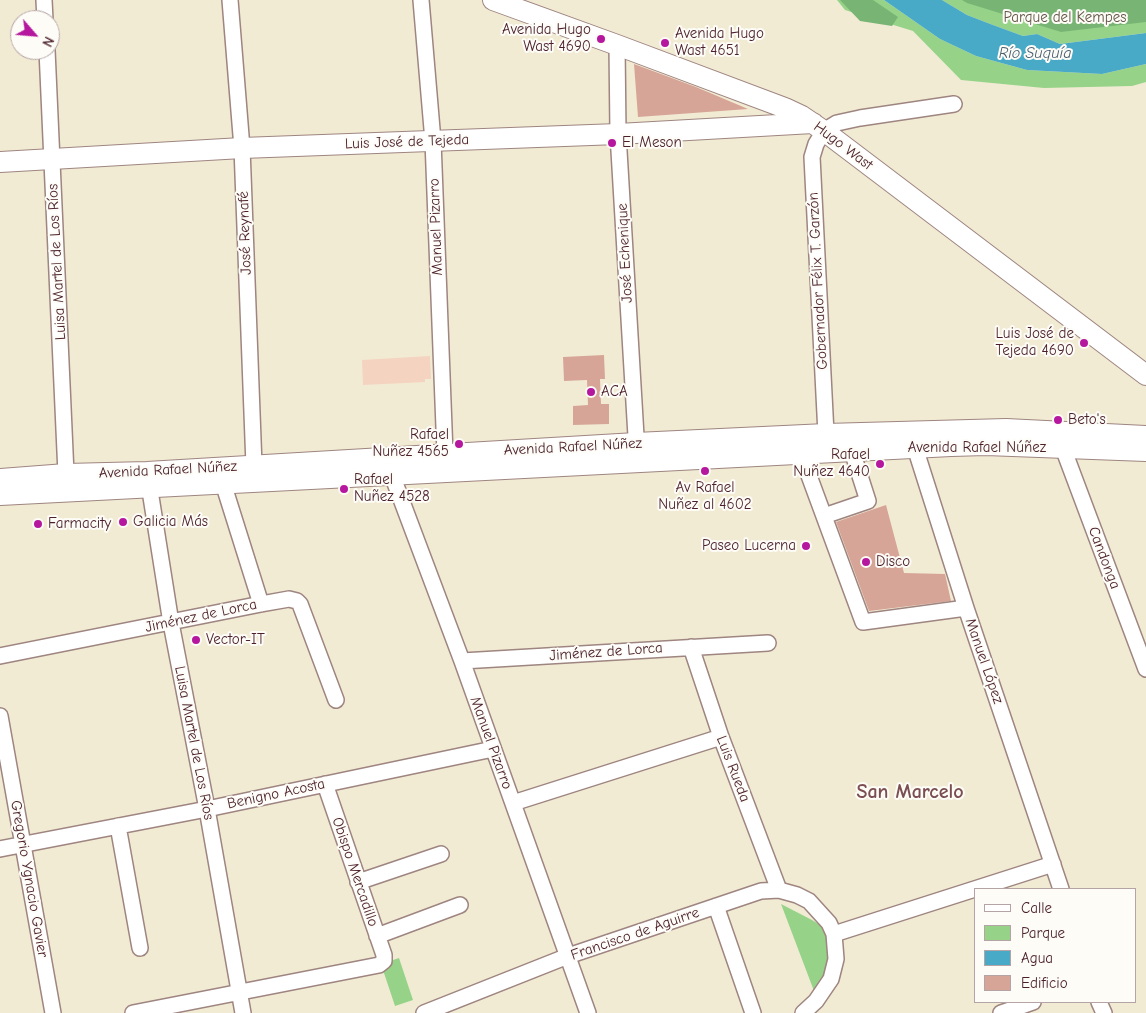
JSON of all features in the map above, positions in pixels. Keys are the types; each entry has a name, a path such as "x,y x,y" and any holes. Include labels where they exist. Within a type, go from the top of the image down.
{"main road":[{"name":"Hugo Wast","path":"493,0 785,108 819,127 1146,375"},
{"name":"Luis José de Tejeda","path":"0,162 242,148 819,127"},
{"name":"Avenida Rafael Núñez","path":"0,495 148,480 254,466 446,454 637,452 801,454 852,451 916,439 1014,429 1146,436"},
{"name":"Avenida Rafael Núñez","path":"0,478 66,474 222,483 392,475 826,434 986,445 1146,451"}],"street":[{"name":"José Reynafé","path":"230,0 242,148 254,466"},
{"name":"Manuel Pizarro","path":"421,0 433,141 446,454"},
{"name":"José Echenique","path":"617,45 618,134 637,452"},
{"name":"Luisa Martel de Los Ríos","path":"47,60 66,474"},
{"name":"Luis José de Tejeda","path":"819,127 860,118 954,104"},
{"name":"Gobernador Félix T. Garzón","path":"819,127 812,156 826,434"},
{"name":"Manuel López","path":"916,439 966,608 1061,888"},
{"name":"Candonga","path":"1063,448 1146,668"},
{"path":"824,516 868,501 852,451"},
{"path":"801,454 863,622 966,608"},
{"name":"Manuel Pizarro","path":"392,475 462,661 588,1013"},
{"name":"Luisa Martel de Los Ríos","path":"148,480 171,622 207,809 243,1013"},
{"path":"222,483 261,604"},
{"name":"Jiménez de Lorca","path":"0,656 261,604 289,600 297,601 300,604 336,700"},
{"name":"Jiménez de Lorca","path":"462,661 768,643"},
{"name":"Luis Rueda","path":"691,647 721,737 780,890"},
{"name":"Gregorio Ygnacio Gavier","path":"0,716 53,1013"},
{"path":"513,803 721,737"},
{"name":"Benigno Acosta","path":"0,849 207,809 493,750"},
{"name":"Obispo Mercadillo","path":"239,993 379,965 384,961 325,784"},
{"path":"118,826 140,948"},
{"path":"358,882 441,854"},
{"path":"977,888 1052,864"},
{"path":"803,1013 816,1001 831,978 836,959 834,934 974,889"},
{"name":"Francisco de Aguirre","path":"424,1013 568,956 761,891 780,890 797,895 808,901 829,923 834,934"},
{"path":"377,936 460,905"},
{"path":"716,906 753,1013"},
{"path":"133,1013 239,993"},
{"path":"1001,1013 1030,1003"}],"shaded area":[{"path":"430,356 431,379 425,379 425,382 363,385 362,360"}],"green space":[{"path":"837,0 884,0 940,39 976,56 1027,70 1102,74 1146,64 1146,82 1132,86 1044,88 961,80 913,31 845,10"},
{"path":"840,0 873,0 898,17 892,26 860,21"},
{"name":"Parque del Kempes","path":"942,0 1146,0 1146,33 1060,44 1037,34 1023,36 993,25 967,15"},
{"name":"Parque del Kempes","path":"962,0 1146,0 1146,22 1061,32"},
{"path":"781,904 812,920 826,932 829,944 829,958 826,971 814,991"},
{"path":"399,958 413,1000 395,1006 381,964"}],"water":[{"name":"Río Suquía","path":"884,0 942,0 967,15 993,25 1023,36 1037,34 1060,44 1146,33 1146,64 1102,74 1027,70 976,56 940,39"}],"building":[{"path":"634,64 696,87 748,109 638,117"},
{"path":"604,355 605,379 600,379 601,404 609,404 609,424 573,425 573,406 588,405 587,380 564,381 563,357"},
{"path":"886,505 904,573 945,574 951,601 869,611 836,522"}],"place":[{"name":"Avenida Hugo Wast 4690","path":"601,39"},
{"name":"Avenida Hugo Wast 4651","path":"665,43"},
{"name":"El Meson","path":"612,143"},
{"name":"Luis José de Tejeda 4690","path":"1084,343"},
{"name":"ACA","path":"591,392"},
{"name":"Beto's","path":"1058,420"},
{"name":"Rafael Nuñez 4565","path":"459,444"},
{"name":"Rafael Nuñez 4640","path":"880,464"},
{"name":"Av Rafael Nuñez al 4602","path":"705,471"},
{"name":"Rafael Nuñez 4528","path":"344,489"},
{"name":"Galicia Más","path":"123,522"},
{"name":"Farmacity","path":"38,524"},
{"name":"Paseo Lucerna","path":"806,546"},
{"name":"Disco","path":"866,562"},
{"name":"Vector-IT","path":"196,640"}],"district":[{"name":"San Marcelo","path":"910,792"}]}
